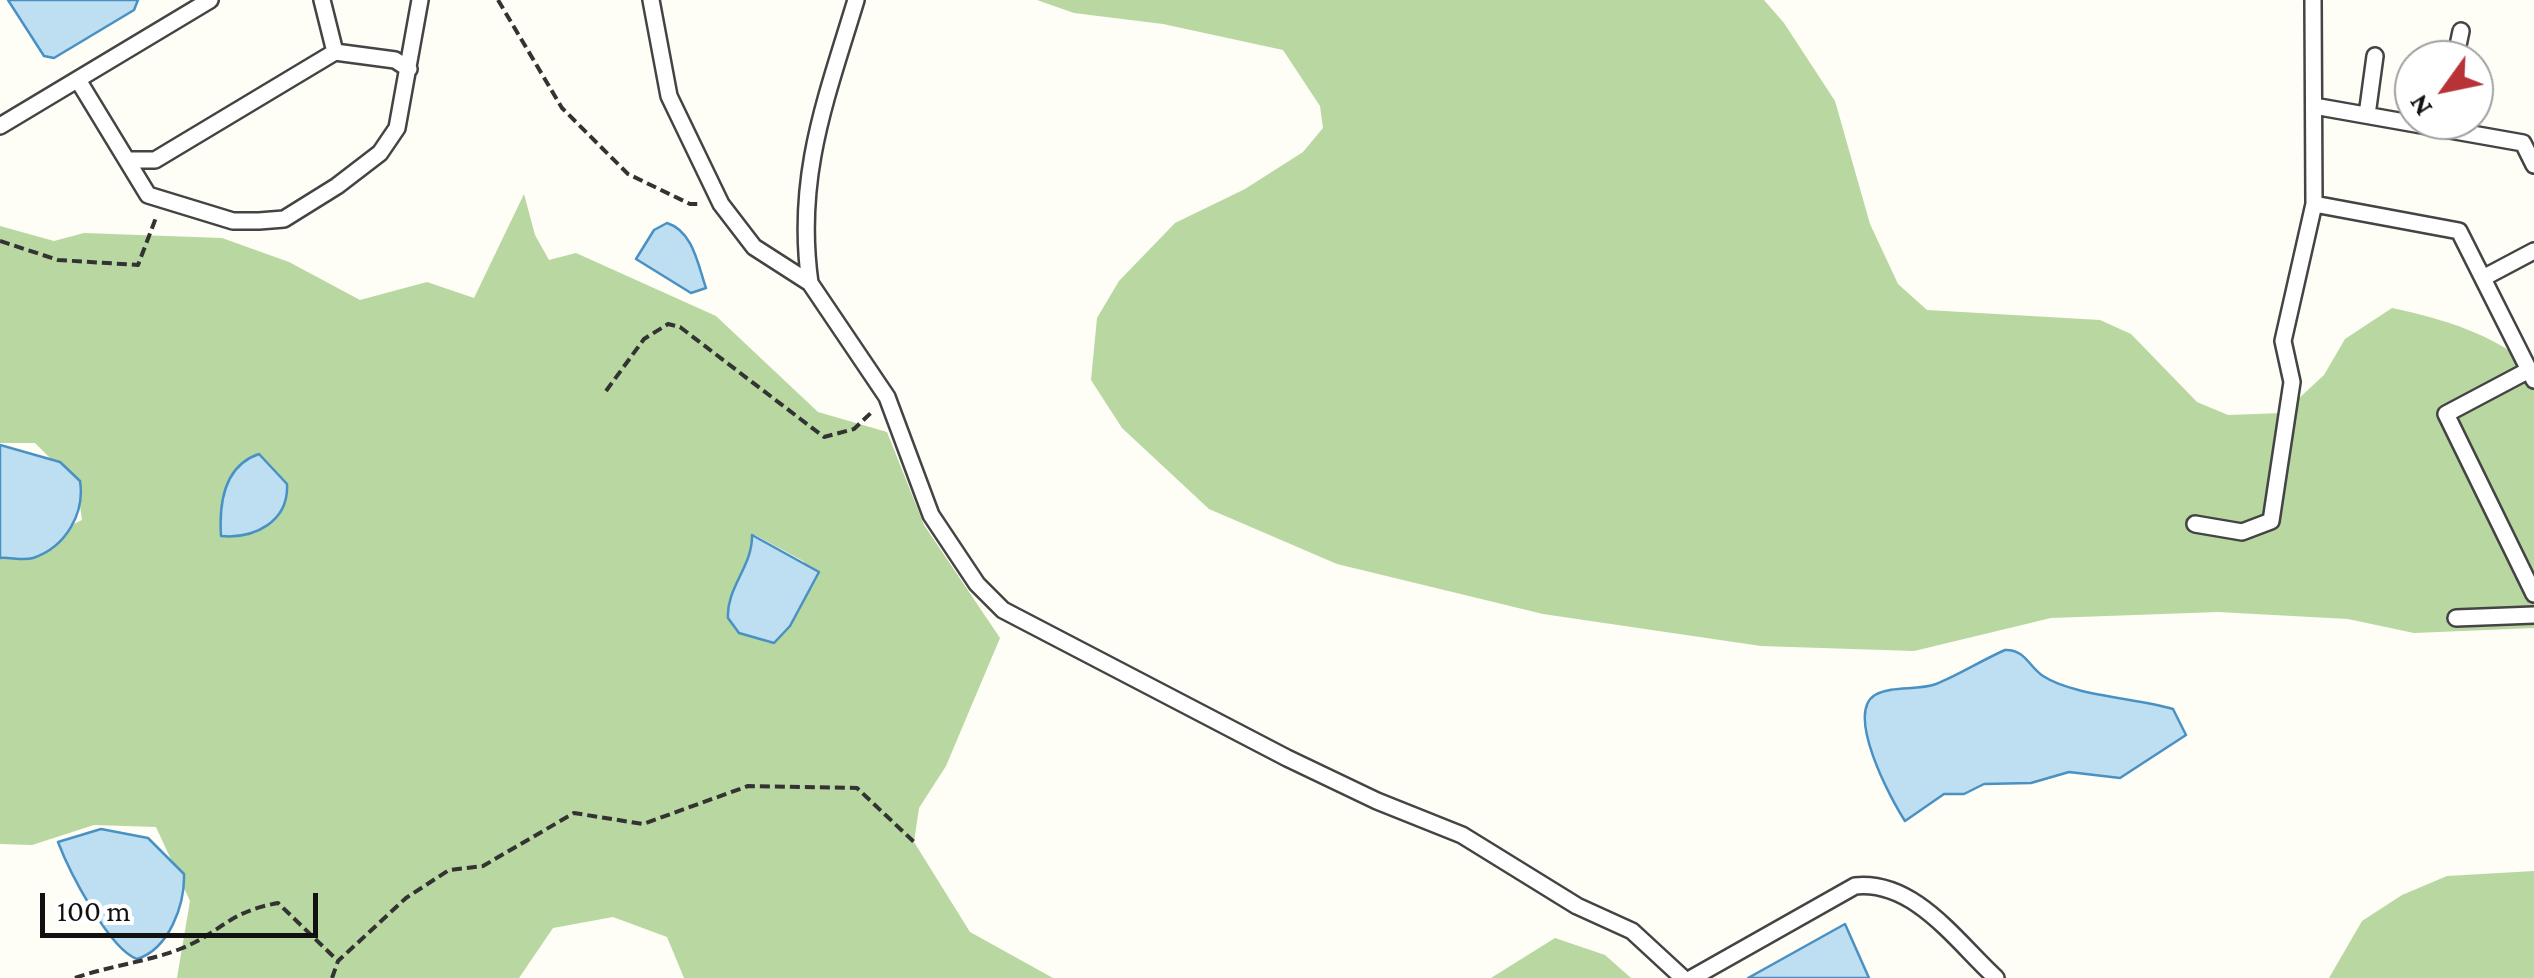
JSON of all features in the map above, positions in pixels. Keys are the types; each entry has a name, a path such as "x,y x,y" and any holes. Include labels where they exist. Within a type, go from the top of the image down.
{"street":[{"path":"0,126 210,0"},
{"path":"322,0 336,52"},
{"path":"78,80 148,195 234,221 284,219 380,152 396,128 420,0"},
{"path":"651,0 668,96 720,204 754,248 810,283 887,397 930,515 977,584 1002,610 1287,758 1376,801 1462,834 1576,906 1632,931 1683,978"},
{"path":"810,283 806,228 812,140 856,0"},
{"path":"2195,524 2242,532 2270,521 2292,382 2284,340 2314,204 2314,0"},
{"path":"2458,40 2460,30"},
{"path":"128,160 155,160 336,52 395,60 408,69"},
{"path":"2366,115 2375,56"},
{"path":"2314,106 2394,118"},
{"path":"2494,136 2523,143 2534,165"},
{"path":"2314,204 2459,232 2531,375 2446,414 2534,594"},
{"path":"2483,278 2534,251"},
{"path":"2456,618 2534,615"},
{"path":"1692,978 1854,886 1880,884 1904,892 1996,978"}],"path":[{"path":"498,0 562,108 628,174 690,204 720,204"},
{"path":"0,241 58,260 138,265 163,200"},
{"path":"606,391 644,339 668,324 680,328 824,436 854,429 887,397"},
{"path":"332,978 338,961 406,898 448,870 483,866 574,813 643,824 748,786 858,788 914,842"},
{"path":"74,978 168,954 244,909 278,904 338,961"}],"green space":[{"path":"1037,0 1764,0 1784,23 1835,101 1870,224 1898,284 1927,310 2100,320 2131,334 2197,402 2228,415 2283,413 2324,375 2345,339 2392,308 2467,329 2534,368 2534,628 2414,633 2348,619 2218,612 2051,618 1914,651 1761,646 1543,614 1337,564 1209,509 1122,428 1091,380 1097,318 1119,281 1175,223 1245,189 1303,152 1323,128 1320,106 1283,50 1163,24 1074,13"},
{"path":"524,194 535,235 549,260 576,253 716,316 818,412 887,432 924,525 1000,638 946,766 919,808 914,842 970,932 1053,978 684,978 667,937 613,917 553,928 519,978 177,978 190,901 156,827 94,825 32,845 0,844 0,559 82,520 77,485 35,443 0,443 0,226 54,241 84,233 222,238 289,262 360,300 427,282 474,298","holes":["259,454 222,537 221,512 226,488 238,467","755,535 803,561 818,576 790,626 769,643 735,630 728,604 752,557"]},
{"path":"2534,871 2534,978 2329,978 2362,921 2402,895 2447,876"},
{"path":"1555,938 1605,955 1631,978 1491,978"}],"water":[{"path":"8,0 138,0 134,10 54,58 44,56"},
{"path":"667,223 689,241 706,288 691,293 636,259 654,230"},
{"path":"0,445 60,462 80,481 79,505 71,527 55,546 33,558 0,558"},
{"path":"259,454 287,484 282,509 257,531 221,536 223,499 231,477 238,467"},
{"path":"752,535 819,572 790,626 774,643 739,633 728,618 728,607 748,557"},
{"path":"2005,650 2017,652 2056,683 2173,709 2186,735 2120,778 2069,772 2031,783 1984,784 1964,794 1944,794 1905,821 1873,756 1867,737 1867,705 1882,692 1936,684"},
{"path":"101,829 148,838 184,874 182,899 173,924 158,946 137,959 114,941 103,925 80,889 58,842"},
{"path":"1845,924 1869,978 1748,978"}]}
